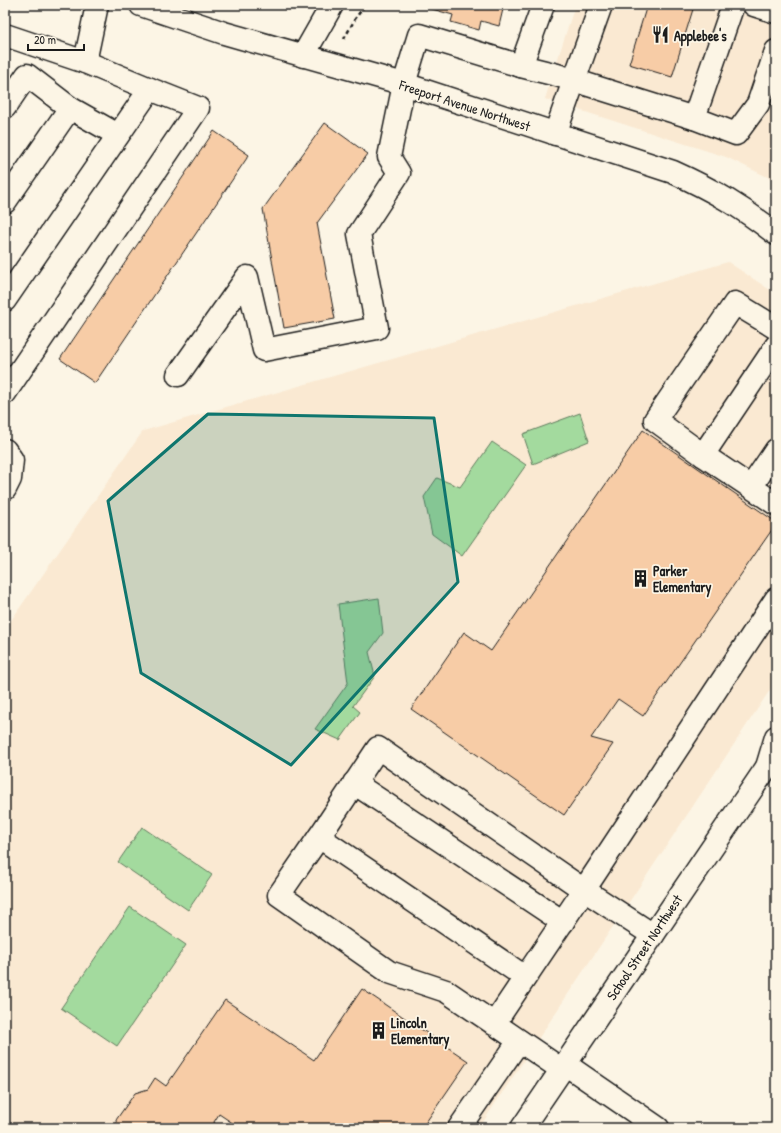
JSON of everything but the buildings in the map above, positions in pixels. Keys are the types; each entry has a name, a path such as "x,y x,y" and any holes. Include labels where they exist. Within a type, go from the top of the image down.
{"street":[{"path":"85,62 97,5"},
{"name":"Freeport Avenue Northwest","path":"141,5 224,33 404,84 673,172 732,202 776,234"},
{"path":"303,56 332,5"},
{"path":"521,66 544,5"},
{"path":"555,134 600,5"},
{"path":"694,118 733,5"},
{"path":"754,5 776,12"},
{"path":"5,35 85,62 198,108 5,393"},
{"path":"178,375 248,277 264,350 377,328 359,234 399,173 389,157 404,84 419,35 521,66 574,80 694,118 736,134 767,106 776,51"},
{"path":"5,107 27,76 37,46"},
{"path":"27,76 70,108 118,135"},
{"path":"5,300 150,89"},
{"path":"5,202 70,108"},
{"path":"776,328 735,303 655,420 703,455 776,504"},
{"path":"703,455 776,346"},
{"path":"5,450 12,460 10,479 5,489"},
{"path":"751,487 776,450"},
{"path":"494,1024 776,599"},
{"name":"School Street Northwest","path":"522,1128 652,935 773,766 776,737"},
{"path":"652,935 378,748 279,895 389,972 446,991 519,1041 563,1066 658,1128"},
{"path":"354,783 563,922"},
{"path":"319,837 525,977"},
{"path":"459,1128 519,1041"}],"path":[{"path":"344,39 365,5"}],"highlighted area":[{"path":"208,414 434,418 458,582 291,765 141,673 108,501"}],"shaded area":[{"path":"575,5 776,5 776,181 726,157 545,99"},
{"path":"728,262 776,294 776,681 479,1128 5,1128 5,629 143,431"}],"green space":[{"path":"580,413 589,441 533,464 523,434"},
{"path":"492,442 526,465 462,556 432,534 424,497 437,478 460,487"},
{"path":"379,598 383,633 369,652 375,676 353,706 360,712 340,740 315,729 348,683 338,604"},
{"path":"142,827 212,875 188,910 118,862"},
{"path":"130,907 186,945 117,1046 61,1008"}],"place":[{"name":"Applebee's","path":"661,35"},
{"name":"Parker Elementary","path":"640,578"},
{"name":"Lincoln Elementary","path":"378,1030"}]}
